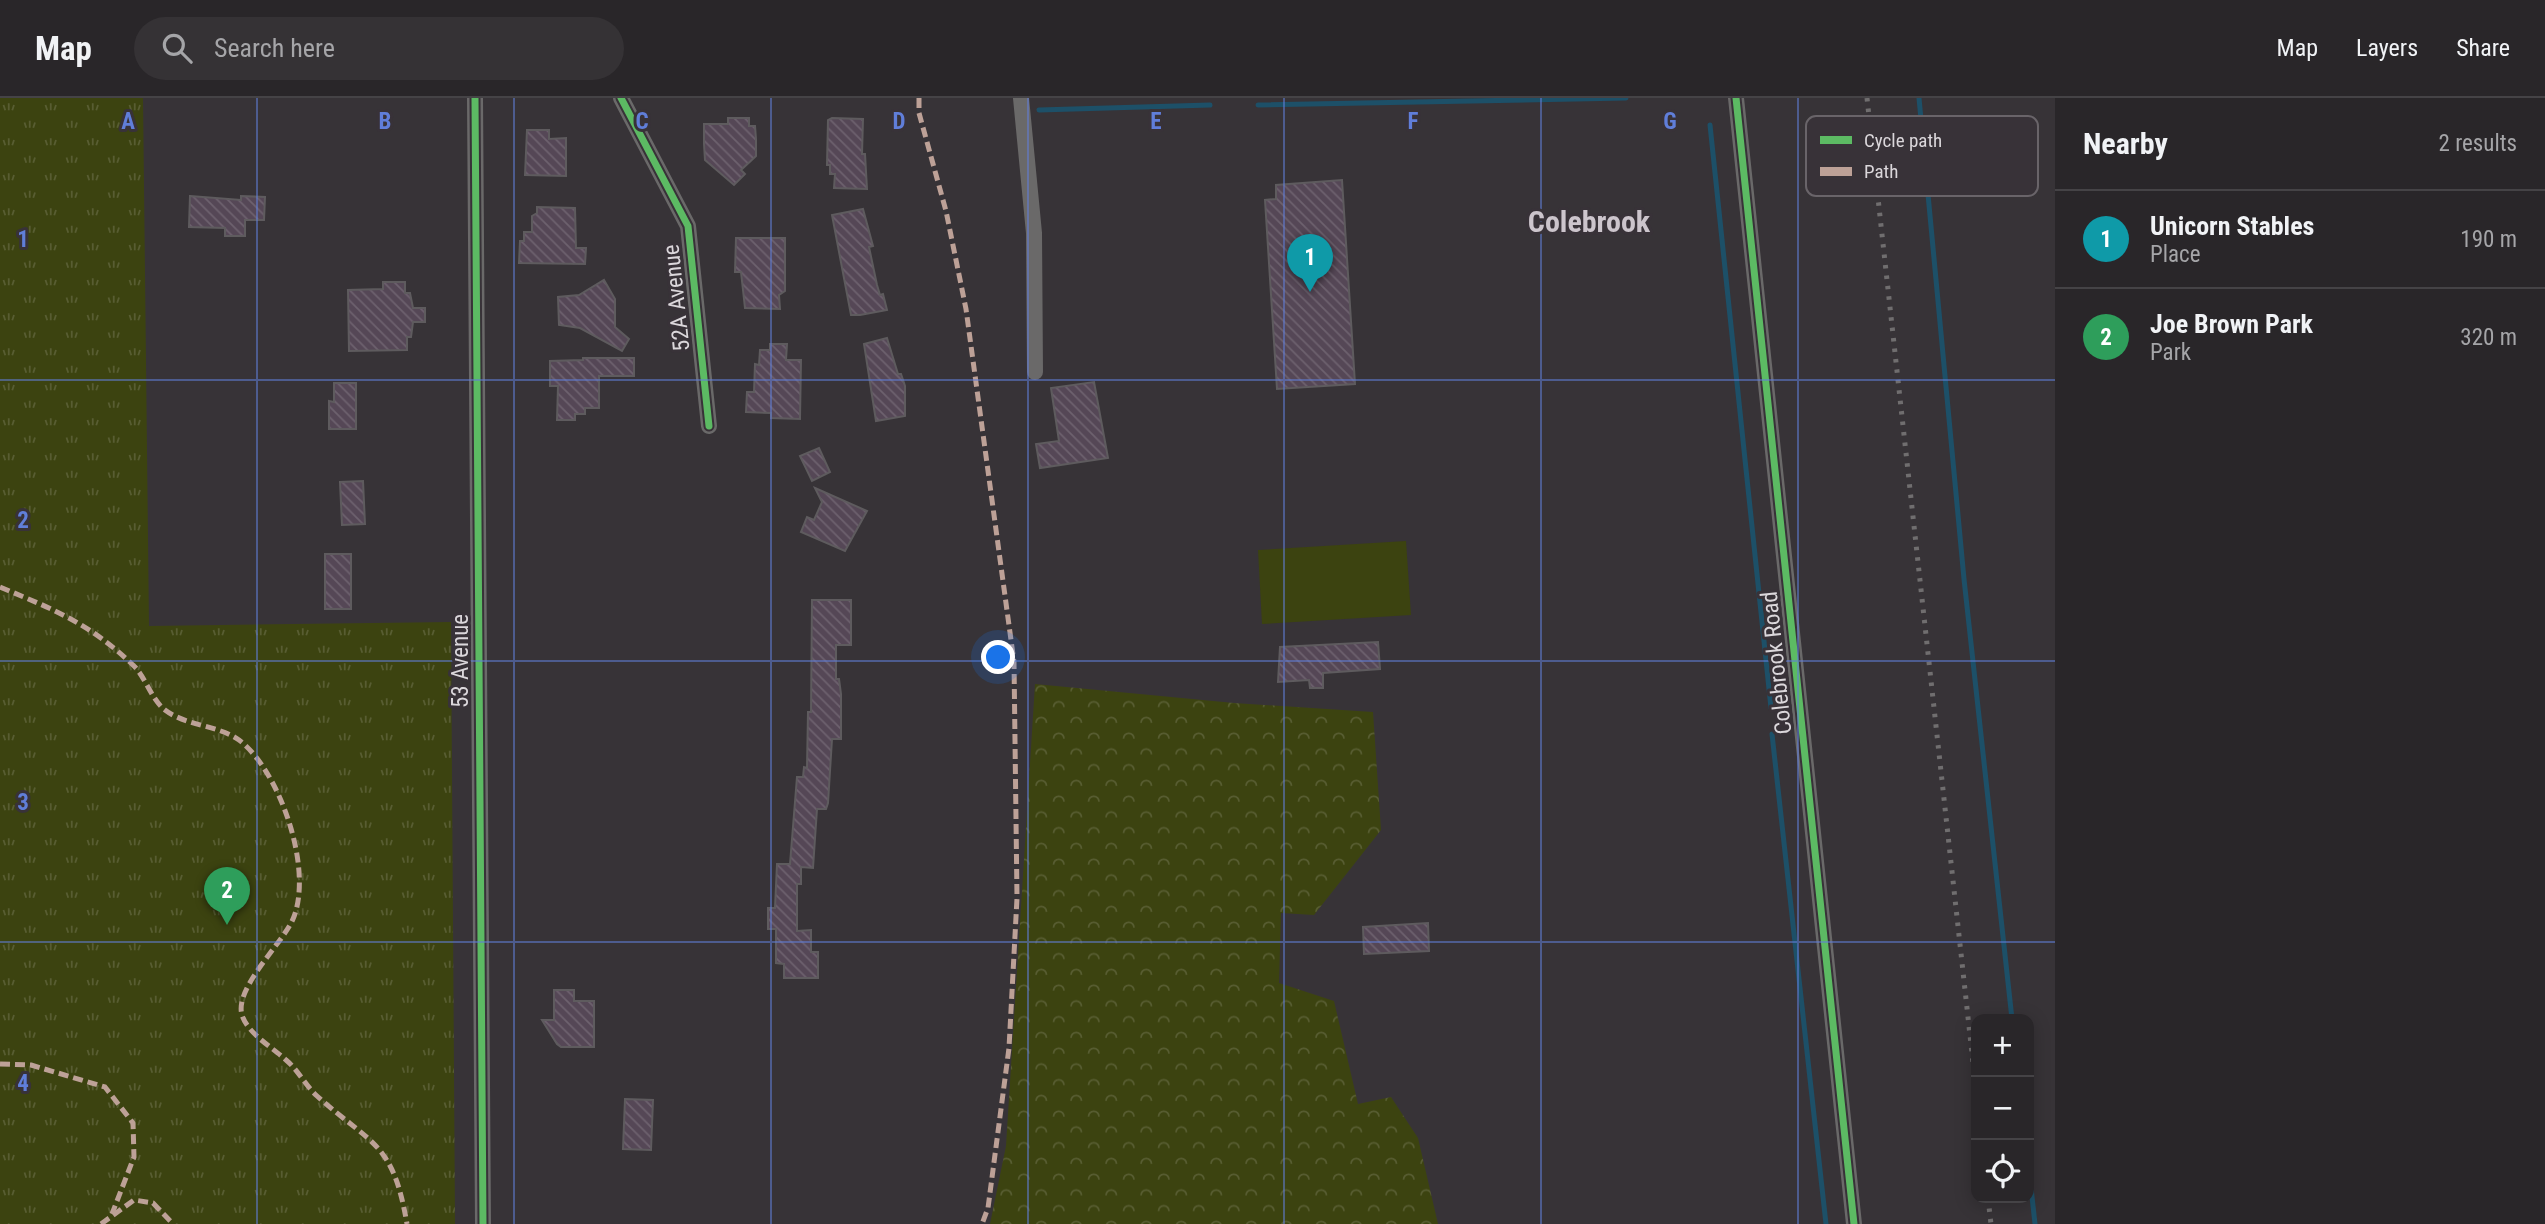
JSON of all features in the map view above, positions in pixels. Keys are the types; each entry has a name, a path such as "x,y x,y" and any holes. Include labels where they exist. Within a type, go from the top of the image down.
{"street":[{"name":"53 Avenue","path":"475,98 483,1224"},
{"name":"52A Avenue","path":"621,98 688,226 709,426"},
{"path":"1021,98 1034,233 1035,372"},
{"name":"Colebrook Road","path":"1736,98 1854,1224"}],"green space":[{"path":"0,98 143,98 149,626 451,622 455,1224 0,1224"},
{"path":"1406,541 1411,615 1262,624 1258,550"},
{"path":"1035,684 1234,703 1373,712 1381,830 1314,915 1281,913 1279,983 1334,1001 1358,1104 1391,1097 1418,1138 1438,1224 990,1224 1006,1146"}],"building":[{"path":"728,118 749,118 749,126 755,126 756,156 741,170 745,174 734,185 705,160 704,124 728,124"},
{"path":"863,119 862,154 865,154 867,189 834,188 835,174 830,174 830,165 827,165 828,120"},
{"path":"527,130 549,130 549,139 566,138 566,176 525,175"},
{"path":"1342,180 1355,384 1277,389 1265,200 1276,199 1276,185"},
{"path":"190,196 241,200 241,196 265,197 264,220 245,220 245,236 225,236 225,228 189,227"},
{"path":"537,207 575,208 576,248 586,248 585,264 519,263 520,241 524,241 524,232 532,232 532,216 537,213"},
{"path":"863,209 873,246 869,247 877,285 880,295 883,294 887,310 851,315 832,215"},
{"path":"736,238 785,238 785,291 779,295 780,309 745,308 741,272 735,272"},
{"path":"604,280 615,299 615,327 629,339 622,351 580,328 559,325 558,297 579,295"},
{"path":"383,282 405,282 405,293 410,293 413,308 425,308 425,322 413,322 411,337 407,337 407,350 349,351 348,290 383,289"},
{"path":"887,338 898,374 901,374 905,386 905,416 876,421 864,344"},
{"path":"770,344 787,344 786,360 801,360 800,419 771,418 771,413 746,412 747,392 754,392 755,364 759,365 760,350 770,350"},
{"path":"634,358 634,376 599,376 599,408 585,408 585,414 575,414 575,420 557,420 558,386 550,386 550,361"},
{"path":"1094,382 1108,458 1040,468 1036,444 1059,441 1051,388"},
{"path":"334,383 356,383 356,429 329,429 329,401 334,402"},
{"path":"819,448 830,472 812,481 800,456"},
{"path":"363,481 365,524 342,525 340,482"},
{"path":"815,488 867,511 845,551 801,532 807,517 814,520 822,502"},
{"path":"325,554 351,554 351,609 325,609"},
{"path":"812,600 851,600 851,645 836,645 836,679 839,679 841,694 841,739 832,739 828,803 826,809 817,809 813,868 801,867 801,884 797,884 797,931 811,930 811,952 818,952 818,978 784,978 784,964 776,963 776,929 768,929 768,908 775,908 777,864 790,864 797,777 803,777 804,767 807,768 808,712 811,712"},
{"path":"1378,642 1380,669 1323,673 1323,688 1310,688 1309,680 1278,682 1280,647"},
{"path":"1428,923 1429,951 1364,954 1363,927"},
{"path":"554,990 574,990 574,1001 594,1001 594,1047 561,1047 557,1044 542,1020 554,1020"},
{"path":"625,1099 653,1100 651,1150 623,1149"}],"waterway":[{"path":"1258,105 1626,98"},
{"path":"1919,98 1921,116"},
{"path":"1039,110 1210,105"},
{"path":"1710,125 1771,708"},
{"path":"1928,196 1964,579 2011,1014"},
{"path":"1772,734 1826,1224"},
{"path":"2033,1203 2035,1224"}],"railway":[{"path":"1867,98 1869,116"},
{"path":"1878,196 1975,1077"},
{"path":"1989,1203 1991,1224"}],"marked path":[{"path":"919,98 919,113 946,211 966,309 1014,662 1017,898 1009,1048 988,1208 982,1224"},
{"path":"0,587 55,611 103,640 135,667 156,701 165,710 182,719 231,735 254,755 268,774 280,797 296,849 298,899 288,929 245,992 241,1004 242,1015 249,1028 290,1064 317,1096 378,1148 395,1176 407,1224"},
{"path":"0,1064 31,1065 105,1087 133,1123 134,1157 112,1214"},
{"path":"101,1224 134,1200 153,1203 173,1224"}],"cycle path":[{"path":"475,98 483,1224"},
{"path":"621,98 688,226 709,426"},
{"path":"1736,98 1854,1224"}],"place":[{"name":"Unicorn Stables","path":"1310,292"},
{"name":"Joe Brown Park","path":"227,925"}],"district":[{"name":"Colebrook","path":"1589,222"}]}
